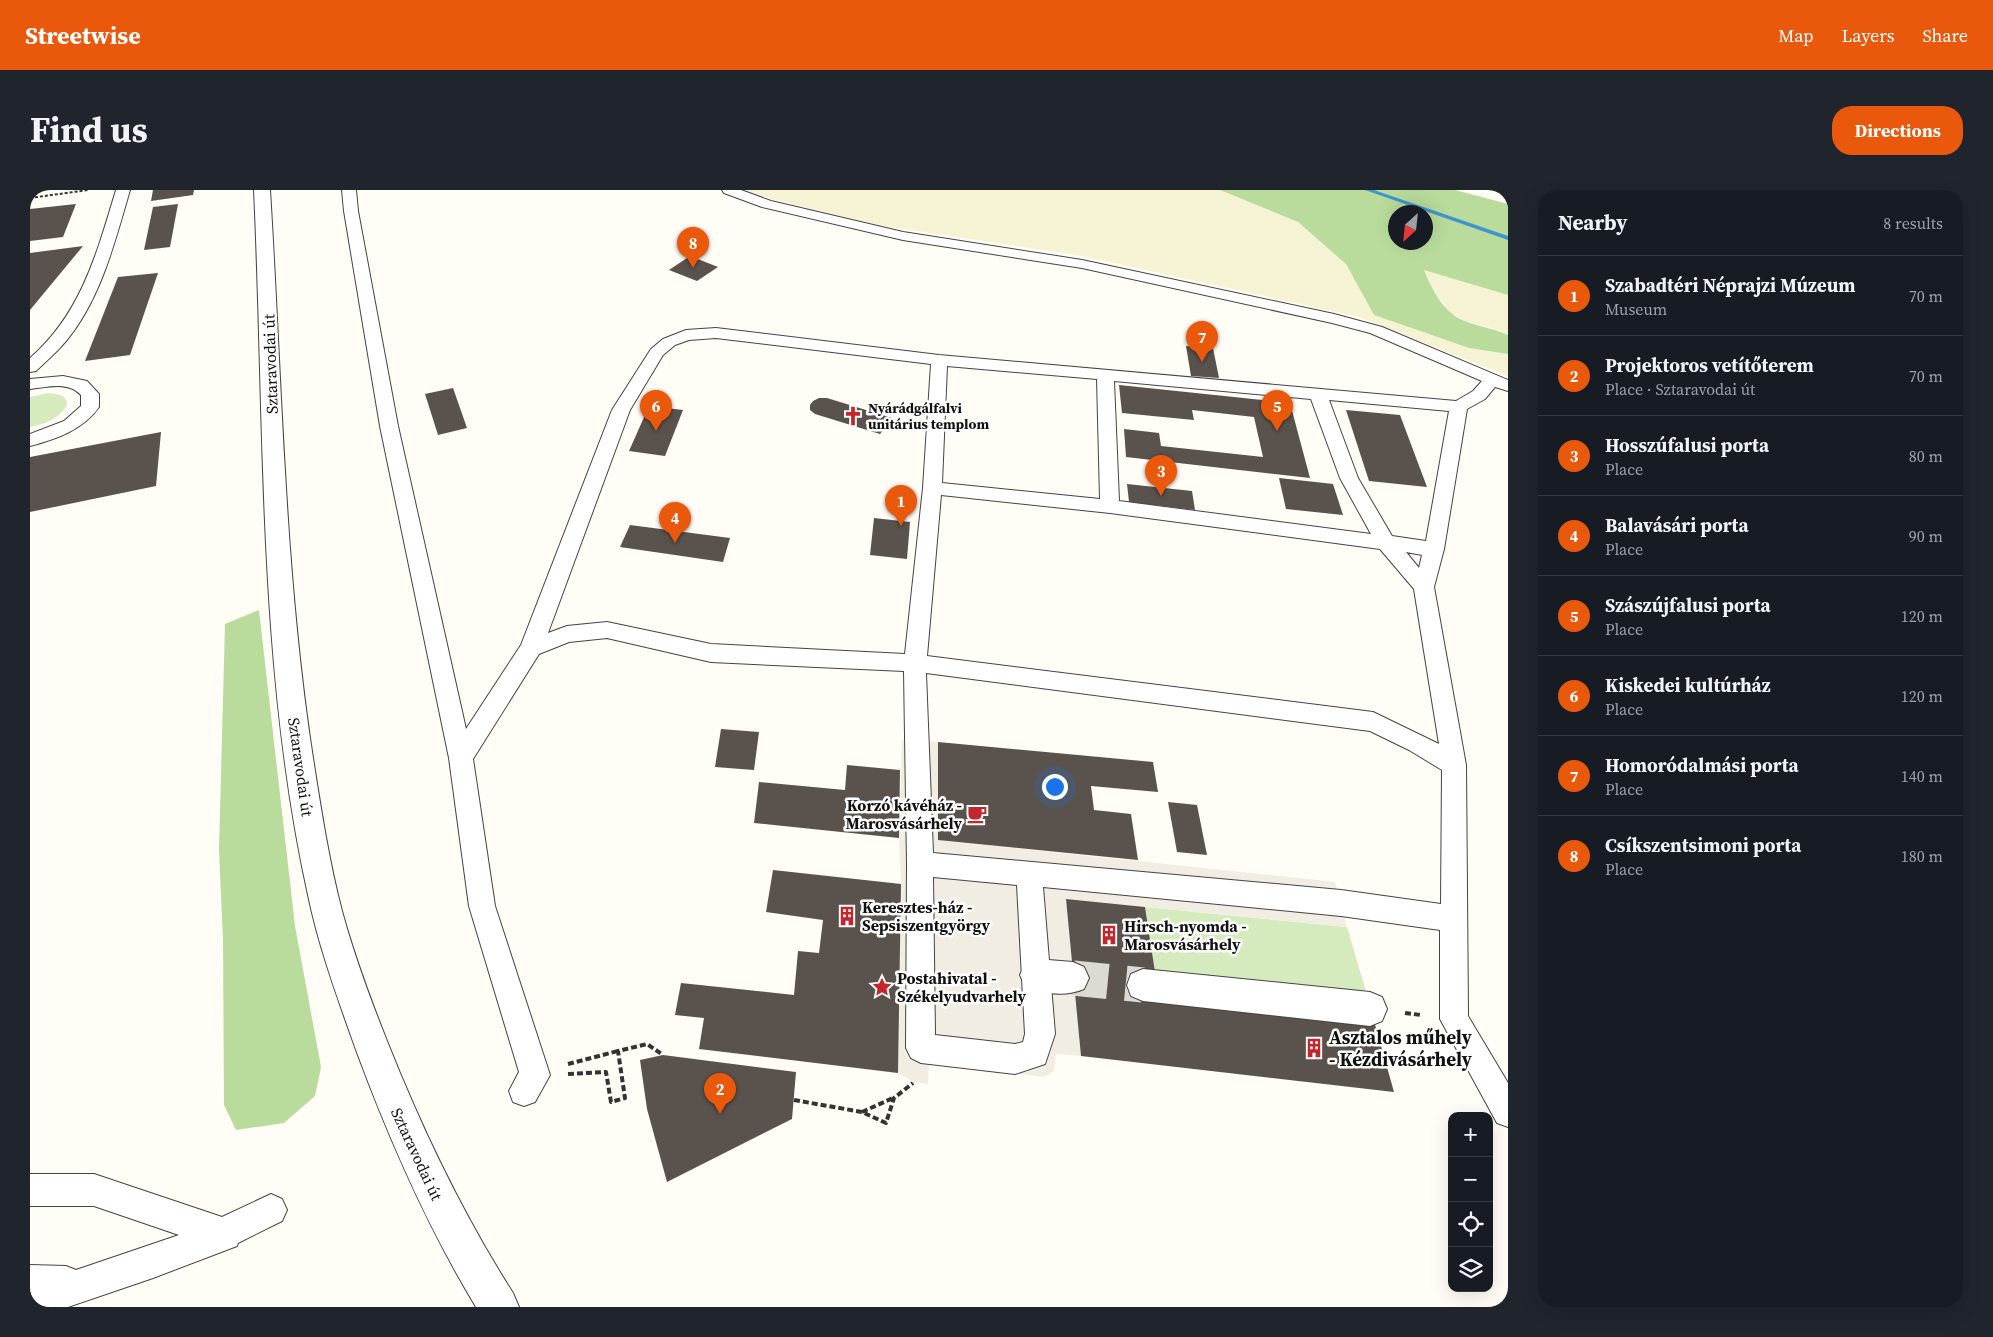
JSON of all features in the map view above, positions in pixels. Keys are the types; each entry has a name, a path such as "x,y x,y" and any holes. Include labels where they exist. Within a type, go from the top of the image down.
{"street":[{"name":"Sztaravodai út","path":"262,190 280,584 286,659 302,785 323,894 354,998 383,1077 416,1156 446,1216 499,1307"},
{"path":"1036,975 1073,978"},
{"path":"1143,985 1370,1009"}],"lane":[{"path":"30,367 62,336 82,303 100,265 123,190"},
{"path":"349,190 350,211 390,426 461,758 482,906 535,1075 524,1091"},
{"path":"729,190 767,204 903,236 1082,264 1334,319 1376,330 1500,383"},
{"path":"461,758 530,648 621,410 657,352 668,342 686,336 716,333 938,360 1459,407 1500,383"},
{"path":"938,360 932,488 915,663 920,864 921,1048 1016,1060 1035,1054 1040,1034 1028,875"},
{"path":"1105,376 1110,506"},
{"path":"30,384 63,381 81,385 90,394 90,407 78,421 57,432 30,440"},
{"path":"1318,394 1349,478 1386,543 1424,587"},
{"path":"1459,407 1434,549 1424,587 1454,764 1452,919 1454,1019 1508,1112"},
{"path":"932,488 1110,506 1434,549"},
{"path":"530,648 567,634 607,630 711,653 915,663 1373,722 1417,743 1454,764"},
{"path":"920,864 1341,903 1452,919"},
{"path":"30,1190 94,1190 225,1234"},
{"path":"30,1301 90,1284 225,1234 272,1210"},
{"path":"30,1282 90,1284"}],"path":[{"path":"30,198 88,190"},
{"path":"1370,1009 1454,1019"},
{"path":"594,1056 647,1044 663,1055"},
{"path":"862,1112 894,1098 914,1082 921,1048"},
{"path":"606,1072 610,1102 625,1098 618,1050"},
{"path":"794,1100 862,1112 886,1123 894,1098"}],"shaded area":[{"path":"743,190 1220,190 1298,222 1346,264 1374,315 1469,348 1508,354 1508,376 1359,317 1082,256 878,225 775,200"},
{"path":"1423,269 1508,295 1508,335 1491,328 1466,322 1450,312 1432,289"},
{"path":"902,740 938,742 938,840 1335,882 1347,927 1066,899 1081,1056 1056,1054 1054,1071 1044,1077 929,1063 928,1084 914,1082 898,1073 901,884 899,838"}],"green space":[{"path":"1220,190 1455,190 1508,204 1508,295 1424,270 1435,293 1452,313 1467,322 1508,335 1508,354 1469,348 1374,315 1346,264 1298,222"},
{"path":"48,393 64,397 67,405 60,414 51,420 30,427 30,397"},
{"path":"259,610 295,926 321,1067 315,1096 284,1123 236,1130 224,1105 223,940 219,850 225,624"},
{"path":"1145,907 1347,927 1367,995 1155,972"}],"building":[{"path":"153,190 194,190 193,195 151,201"},
{"path":"76,204 63,237 30,241 30,209"},
{"path":"178,204 170,247 144,250 153,207"},
{"path":"83,246 30,310 30,253"},
{"path":"690,256 718,267 697,281 669,270"},
{"path":"158,273 130,355 85,361 118,277"},
{"path":"1186,346 1213,348 1219,378 1191,376"},
{"path":"1119,385 1290,403 1310,478 1126,457 1124,429 1159,433 1161,446 1263,457 1254,417 1192,410 1194,420 1122,413"},
{"path":"453,388 467,428 438,435 425,394"},
{"name":"Nyárádgálfalvi unitárius templom","path":"819,398 827,398 892,418 888,423 896,426 892,431 884,429 880,434 815,414 810,410 810,405"},
{"path":"649,406 683,410 665,456 629,451"},
{"path":"1346,410 1400,415 1427,487 1369,481"},
{"path":"161,432 156,486 30,512 30,457"},
{"path":"1279,478 1333,484 1343,515 1286,509"},
{"path":"1127,484 1192,491 1195,510 1129,502"},
{"path":"874,518 910,522 907,559 870,555"},
{"path":"630,525 730,538 723,562 620,547"},
{"path":"721,729 759,732 754,770 715,767"},
{"path":"938,742 1153,762 1158,792 1091,786 1094,810 1131,814 1138,860 938,840"},
{"path":"847,765 900,770 899,838 754,823 759,782 845,790"},
{"path":"1168,802 1197,805 1207,855 1177,852"},
{"path":"773,870 901,884 898,1073 699,1049 704,1018 675,1015 681,983 794,995 798,951 819,953 823,920 766,912"},
{"path":"1066,899 1145,907 1155,972 1374,1021 1394,1092 1081,1056"},
{"path":"663,1055 796,1072 792,1119 667,1182 647,1109 640,1060"}],"waterway":[{"path":"1368,190 1508,238"}],"tunnel":[{"path":"1073,978 1143,985"}],"place":[{"name":"Csíkszentsimoni porta","path":"693,268"},
{"name":"Homoródalmási porta","path":"1202,362"},
{"name":"Nyárádgálfalvi unitárius templom","path":"853,416"},
{"name":"Kiskedei kultúrház","path":"656,431"},
{"name":"Szászújfalusi porta","path":"1277,431"},
{"name":"Hosszúfalusi porta","path":"1161,496"},
{"name":"Szabadtéri Néprajzi Múzeum","path":"901,526"},
{"name":"Balavásári porta","path":"675,543"},
{"name":"Korzó kávéház - Marosvásárhely","path":"977,814"},
{"name":"Keresztes-ház - Sepsiszentgyörgy","path":"847,916"},
{"name":"Hirsch-nyomda - Marosvásárhely","path":"1109,935"},
{"name":"Postahivatal - Székelyudvarhely","path":"882,987"},
{"name":"Asztalos műhely - Kézdivásárhely","path":"1314,1048"},
{"name":"Projektoros vetítőterem","path":"720,1114"}]}
